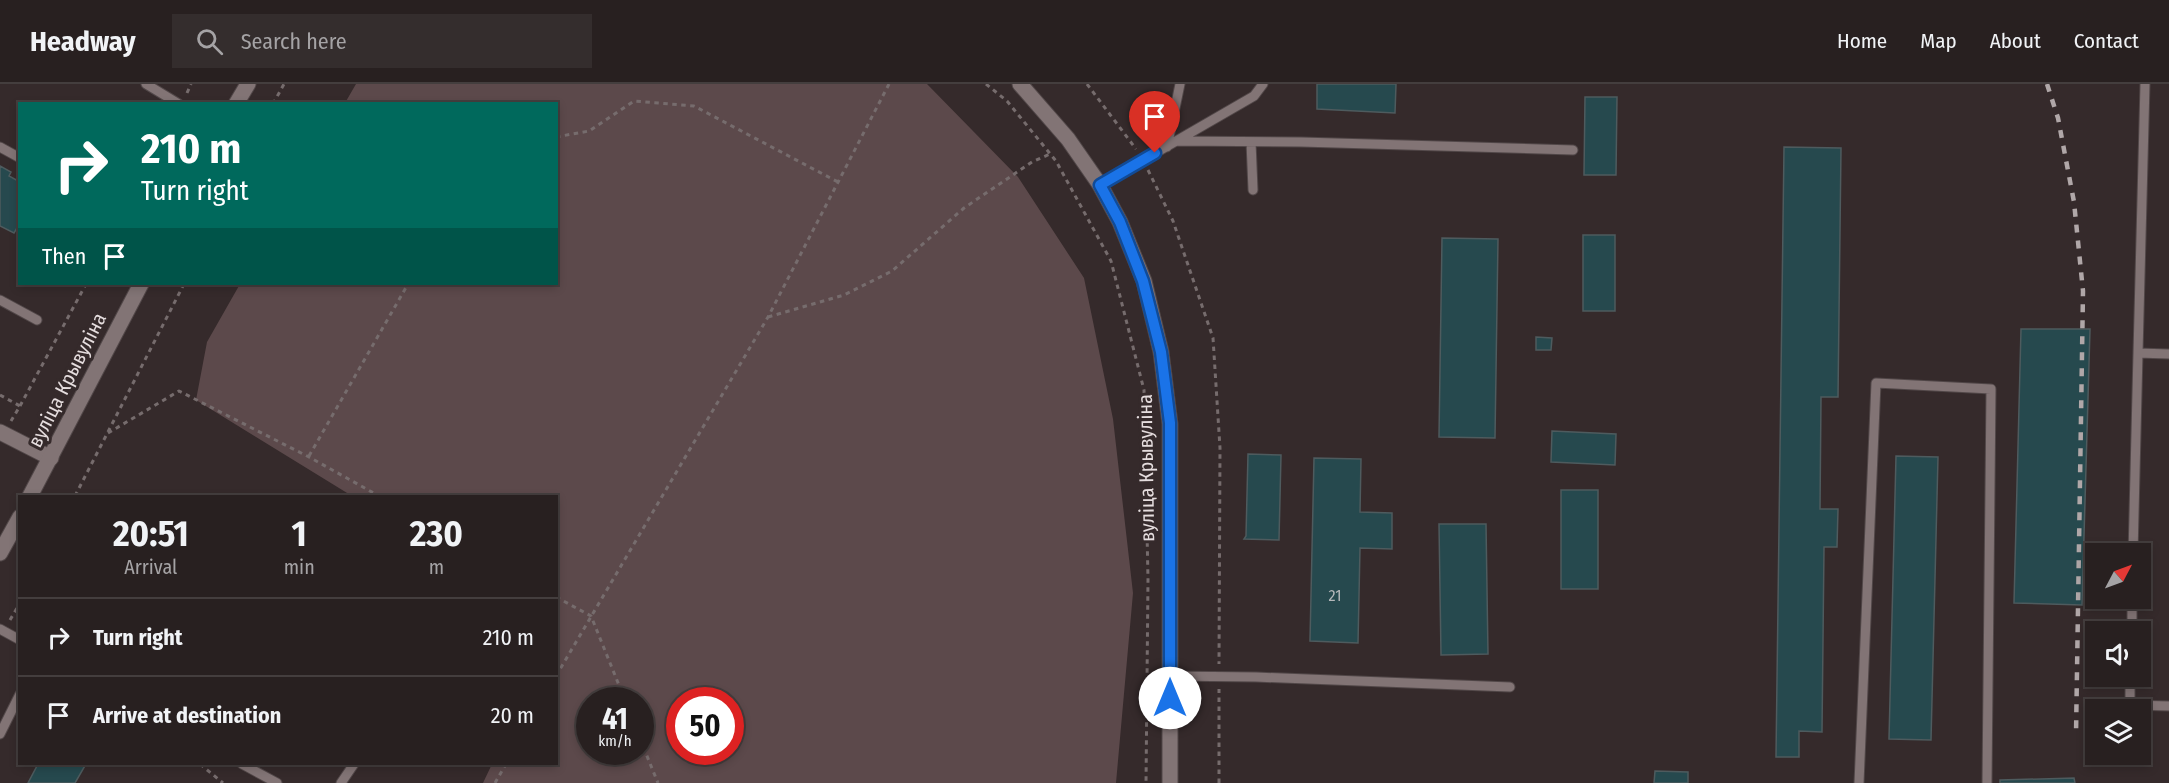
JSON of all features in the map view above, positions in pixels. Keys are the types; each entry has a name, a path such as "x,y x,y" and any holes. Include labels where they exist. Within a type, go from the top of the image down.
{"main road":[{"path":"237,102 248,84"},
{"name":"вуліца Крывуліна","path":"1020,84 1068,139 1100,185 1120,222 1143,281 1161,352 1170,423 1170,783"},
{"name":"вуліца Крывуліна","path":"31,495 140,285"},
{"path":"2,433 51,458"},
{"path":"0,554 18,521"}],"lane":[{"path":"146,84 176,102"},
{"path":"1167,147 1180,84"},
{"path":"1100,185 1254,96 1263,84"},
{"path":"2133,543 2145,84"},
{"path":"1176,141 1301,142 1573,150"},
{"path":"1251,142 1253,190"},
{"path":"0,147 18,157"},
{"path":"0,300 38,320"},
{"path":"2138,353 2169,354"},
{"path":"1859,783 1876,383 1991,389 1988,783"},
{"path":"0,629 18,639"},
{"path":"1170,676 1510,687"},
{"path":"2130,687 2130,705 2169,706"},
{"path":"0,734 18,698"},
{"path":"244,765 277,783"},
{"path":"341,783 353,765"}],"path":[{"path":"274,102 284,84"},
{"path":"558,673 768,317 889,84"},
{"path":"986,84 1007,101 1050,154 1111,261 1144,390 1148,579 1146,783"},
{"path":"1087,84 1143,160 1173,221 1213,338 1220,448 1219,783"},
{"path":"558,137 590,131 634,101 694,106 838,182"},
{"path":"768,317 844,295 892,271 964,208 1032,162 1050,154"},
{"path":"2,433 20,406 85,285"},
{"path":"76,495 183,285"},
{"path":"309,457 407,285"},
{"path":"108,433 179,392 309,457 378,495"},
{"path":"0,395 20,406"},
{"path":"558,598 591,616 620,687"},
{"path":"201,765 223,783"},
{"path":"495,783 505,765"},
{"path":"651,765 658,783"}],"shaded area":[{"path":"356,84 927,84 1018,177 1084,278 1113,419 1133,593 1116,783 483,783 492,765 558,765 558,495 350,495 196,400 207,342 239,285 558,285 558,102 346,102"}],"building":[{"path":"1317,84 1396,84 1395,113 1317,109"},
{"path":"1585,97 1617,97 1616,175 1584,175"},
{"path":"1784,147 1841,148 1838,397 1821,397 1820,509 1838,509 1837,547 1824,547 1822,732 1799,731 1799,757 1776,757"},
{"path":"0,166 11,172 9,176 18,181 18,226 14,233 0,226"},
{"path":"1583,235 1615,235 1615,311 1583,311"},
{"path":"1442,238 1498,239 1495,438 1439,437"},
{"path":"2021,329 2090,329 2082,605 2014,603"},
{"path":"1536,337 1552,338 1551,350 1536,350"},
{"path":"1552,431 1616,434 1615,465 1551,462"},
{"path":"1248,454 1281,455 1279,540 1244,539 1246,536"},
{"path":"1896,456 1938,457 1931,740 1889,739"},
{"path":"1314,458 1361,459 1360,512 1392,513 1392,549 1360,548 1358,643 1310,641"},
{"path":"1561,490 1598,490 1598,589 1561,589"},
{"path":"1439,524 1486,524 1488,654 1441,655"},
{"path":"37,765 85,765 75,783 28,783"},
{"path":"1655,771 1688,772 1688,783 1654,783"},
{"path":"2074,778 2075,783 2000,783 2000,780"}],"railway":[{"path":"2047,84 2058,118 2074,202 2083,291 2076,735"}],"route":[{"path":"1155,153 1100,185 1120,222 1143,281 1161,352 1170,423 1170,698"}]}
